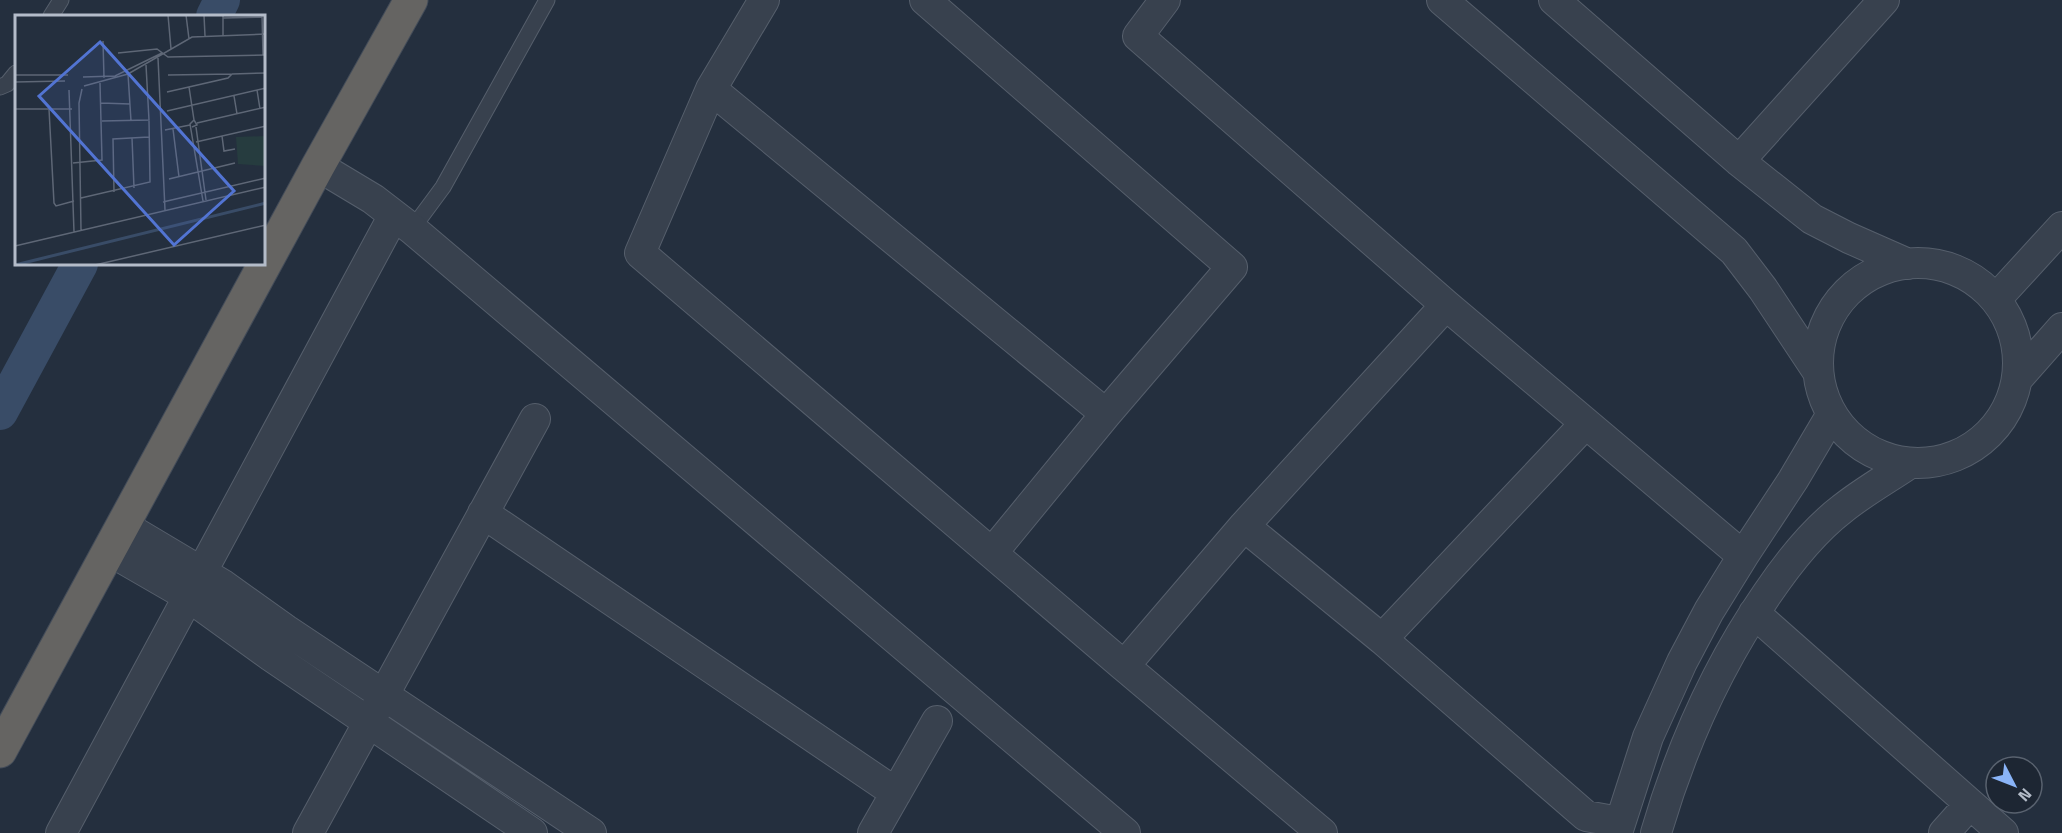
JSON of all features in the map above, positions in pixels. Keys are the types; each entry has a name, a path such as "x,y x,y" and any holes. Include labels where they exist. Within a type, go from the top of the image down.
{"highway":[{"path":"0,751 125,543 331,174 411,0"}],"street":[{"path":"764,0 711,89 640,253 1322,833"},
{"path":"925,0 1232,267 1106,414 992,553"},
{"path":"1165,0 1138,36 1446,305 1743,556"},
{"path":"1442,0 1734,251 1763,289 1818,372"},
{"path":"1554,0 1739,161 1812,219 1908,264"},
{"path":"1739,161 1884,0"},
{"path":"711,89 1106,414"},
{"path":"331,174 393,214 1125,833"},
{"path":"61,833 185,577 393,214"},
{"path":"1996,299 2062,227"},
{"path":"1908,264 1932,264 1956,270 1978,282 1996,299 2010,323 2018,350 2018,378 2009,407 1991,432 1968,450 1940,461 1910,463 1887,459 1864,448 1846,433 1832,414 1822,393 1818,372 1821,341 1832,312 1852,288 1878,271 1908,264"},
{"path":"1125,666 1244,526 1446,305"},
{"path":"2018,378 2062,328"},
{"path":"1244,526 1382,639 1586,816 1618,828 1648,737 1682,662 1709,611 1793,480 1832,414"},
{"path":"308,833 535,419"},
{"path":"1382,639 1585,424"},
{"path":"1656,833 1670,786 1696,719 1726,659 1754,613 1787,566 1842,509 1910,463"},
{"path":"483,513 896,793"},
{"path":"125,543 383,695 591,833"},
{"path":"185,577 271,656 532,833"},
{"path":"1754,613 2003,833"},
{"path":"873,833 937,721"},
{"path":"1944,833 1969,805"}],"lane":[{"path":"52,15 61,0"},
{"path":"393,214 443,187 548,0"},
{"path":"0,87 8,84 15,74"}],"waterway":[{"path":"214,15 222,0"},
{"path":"0,412 79,266"}]}
